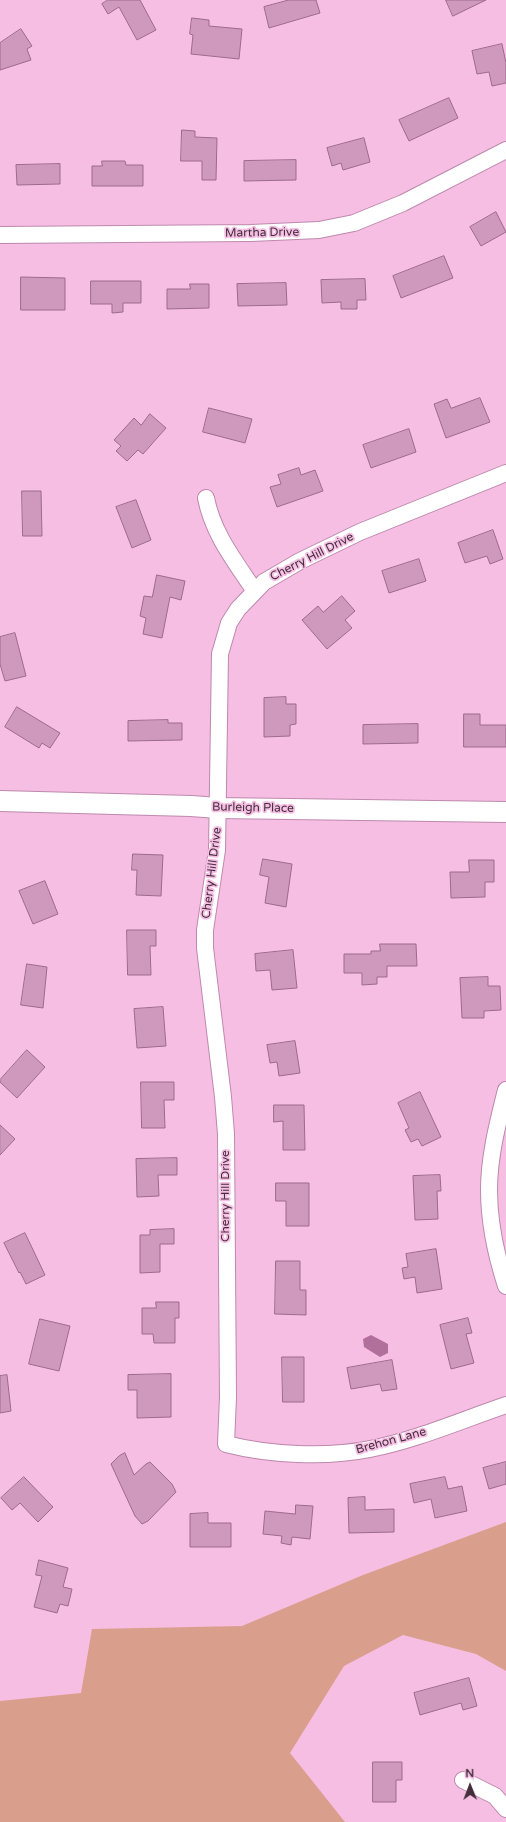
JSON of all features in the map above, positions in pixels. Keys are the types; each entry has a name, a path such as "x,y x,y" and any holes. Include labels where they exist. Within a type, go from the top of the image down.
{"street":[{"name":"Martha Drive","path":"0,235 251,234 319,230 354,222 403,204 506,150"},
{"name":"Cherry Hill Drive","path":"226,1444 228,1397 226,1134 205,948 205,930 217,850 220,654 229,623 238,609 254,590 264,582 300,561 360,532 506,473"},
{"path":"206,498 209,515 222,542 254,590"},
{"name":"Burleigh Place","path":"0,801 218,808 506,812"},
{"path":"506,1090 491,1166 489,1190 495,1246 506,1286"},
{"name":"Brehon Lane","path":"226,1444 242,1448 282,1452 322,1454 347,1453 400,1442 506,1405"},
{"path":"463,1780 479,1786 495,1796 506,1809"}],"shaded area":[{"path":"371,1335 388,1344 388,1353 380,1357 364,1347 363,1339"},
{"path":"506,1522 506,1671 476,1654 403,1635 344,1666 290,1753 345,1822 0,1822 0,1701 81,1693 92,1629 242,1626 363,1575"}],"building":[{"path":"108,0 140,0 156,30 137,40 119,7 108,14 102,4"},
{"path":"289,0 316,0 320,13 269,28 264,7"},
{"path":"446,0 486,0 453,16"},
{"path":"192,18 209,20 209,26 242,29 239,59 191,54 193,35 190,34"},
{"path":"21,29 32,46 27,49 31,60 0,70 0,43"},
{"path":"502,44 506,63 506,83 492,86 489,72 477,74 472,51"},
{"path":"449,98 458,118 409,141 399,120"},
{"path":"182,130 195,131 195,137 217,138 216,180 202,180 202,161 181,161"},
{"path":"364,138 370,162 343,170 341,163 332,166 327,148"},
{"path":"296,160 296,180 244,181 244,161"},
{"path":"102,161 125,161 126,165 143,165 143,186 92,186 92,166 102,166"},
{"path":"60,164 60,184 17,185 16,165"},
{"path":"496,212 506,232 481,246 470,227"},
{"path":"444,256 453,278 401,298 393,276"},
{"path":"21,277 65,278 65,310 21,310"},
{"path":"365,279 366,300 357,300 357,309 341,309 341,302 322,303 321,280"},
{"path":"91,281 141,281 141,303 123,303 123,312 112,313 112,304 91,304"},
{"path":"286,283 287,305 238,306 237,284"},
{"path":"190,284 209,284 209,308 167,309 167,289 190,289"},
{"path":"480,398 490,422 446,438 434,404 447,399 451,408"},
{"path":"209,408 252,419 245,443 203,432"},
{"path":"150,414 166,428 143,454 138,450 127,461 116,451 121,446 114,440 134,418 141,425"},
{"path":"409,429 416,452 371,468 363,445"},
{"path":"299,468 301,475 315,470 323,491 277,507 270,487 281,484 278,475"},
{"path":"22,491 41,491 42,536 23,536"},
{"path":"136,500 151,540 132,548 116,507"},
{"path":"493,530 503,559 490,564 487,556 465,563 458,543"},
{"path":"419,559 426,581 389,593 382,571"},
{"path":"157,575 185,581 181,600 170,597 162,638 143,634 146,618 140,616 144,596 152,597"},
{"path":"342,596 355,611 345,620 352,628 327,649 302,620 318,606 323,612"},
{"path":"15,633 26,676 5,681 0,664 0,637"},
{"path":"286,697 286,704 296,704 296,724 290,725 290,736 264,737 264,698"},
{"path":"17,707 60,733 50,748 42,743 39,748 5,727"},
{"path":"464,714 480,714 480,725 506,725 506,747 464,747"},
{"path":"168,720 168,723 182,723 182,740 128,741 128,721"},
{"path":"418,724 418,743 363,744 363,725"},
{"path":"133,854 163,855 161,896 136,895 137,870 132,870"},
{"path":"263,859 292,864 286,907 265,903 269,877 260,875"},
{"path":"469,860 494,860 494,882 485,882 485,897 451,898 450,872 469,872"},
{"path":"45,881 58,914 33,924 19,891"},
{"path":"127,930 156,930 156,946 150,946 151,975 128,975"},
{"path":"380,944 416,944 417,966 387,966 387,977 377,977 377,984 362,985 362,973 344,973 344,954 371,954 371,951 380,951"},
{"path":"293,950 297,988 272,990 270,970 256,971 255,954"},
{"path":"27,964 47,967 43,1008 21,1005"},
{"path":"488,977 488,986 500,986 501,1010 484,1011 484,1018 462,1018 460,978"},
{"path":"163,1007 166,1046 137,1048 134,1009"},
{"path":"295,1041 300,1073 279,1076 277,1062 270,1063 267,1045"},
{"path":"27,1050 45,1067 17,1098 0,1082 0,1080"},
{"path":"141,1082 174,1082 174,1100 164,1100 165,1128 142,1128"},
{"path":"420,1092 441,1137 422,1146 418,1139 411,1142 405,1130 409,1128 398,1103"},
{"path":"274,1105 304,1105 305,1150 283,1150 283,1121 274,1122"},
{"path":"0,1125 15,1139 0,1155"},
{"path":"177,1158 177,1175 158,1175 159,1196 137,1197 136,1159"},
{"path":"440,1175 441,1191 437,1191 438,1219 415,1220 413,1176"},
{"path":"276,1183 309,1183 309,1226 286,1226 286,1201 276,1201"},
{"path":"174,1229 174,1244 160,1244 160,1272 140,1273 140,1235 150,1235 150,1230"},
{"path":"25,1233 45,1275 26,1284 4,1243"},
{"path":"436,1249 442,1289 417,1293 415,1277 404,1279 402,1268 408,1267 406,1254"},
{"path":"276,1261 300,1261 300,1290 306,1290 306,1315 275,1314"},
{"path":"156,1302 179,1302 179,1318 175,1318 175,1343 154,1343 153,1334 142,1334 142,1308 156,1308"},
{"path":"468,1318 472,1333 466,1334 474,1363 451,1369 440,1325"},
{"path":"40,1319 70,1326 59,1371 29,1364"},
{"path":"282,1357 304,1357 304,1402 283,1402"},
{"path":"392,1360 397,1389 382,1391 380,1384 351,1389 347,1368"},
{"path":"171,1374 171,1417 137,1418 137,1390 128,1390 128,1375"},
{"path":"7,1375 11,1411 0,1413 0,1376"},
{"path":"125,1453 134,1475 150,1462 172,1484 176,1492 148,1521 142,1524 135,1516 111,1464 119,1456"},
{"path":"506,1462 506,1484 489,1489 483,1468"},
{"path":"24,1477 53,1507 38,1522 20,1503 12,1510 1,1498"},
{"path":"445,1477 448,1489 462,1486 467,1511 435,1518 431,1499 414,1503 410,1484"},
{"path":"365,1497 365,1510 394,1509 394,1532 349,1533 348,1498"},
{"path":"296,1505 313,1506 310,1539 292,1537 291,1545 281,1543 282,1536 263,1534 265,1511 295,1514"},
{"path":"208,1513 208,1523 231,1523 231,1547 190,1547 190,1514"},
{"path":"39,1560 68,1568 63,1587 72,1589 68,1606 60,1604 57,1613 34,1607 42,1576 36,1575"},
{"path":"469,1678 477,1706 463,1710 461,1703 420,1715 414,1693"},
{"path":"373,1762 402,1762 402,1780 396,1780 396,1802 373,1802"}]}
